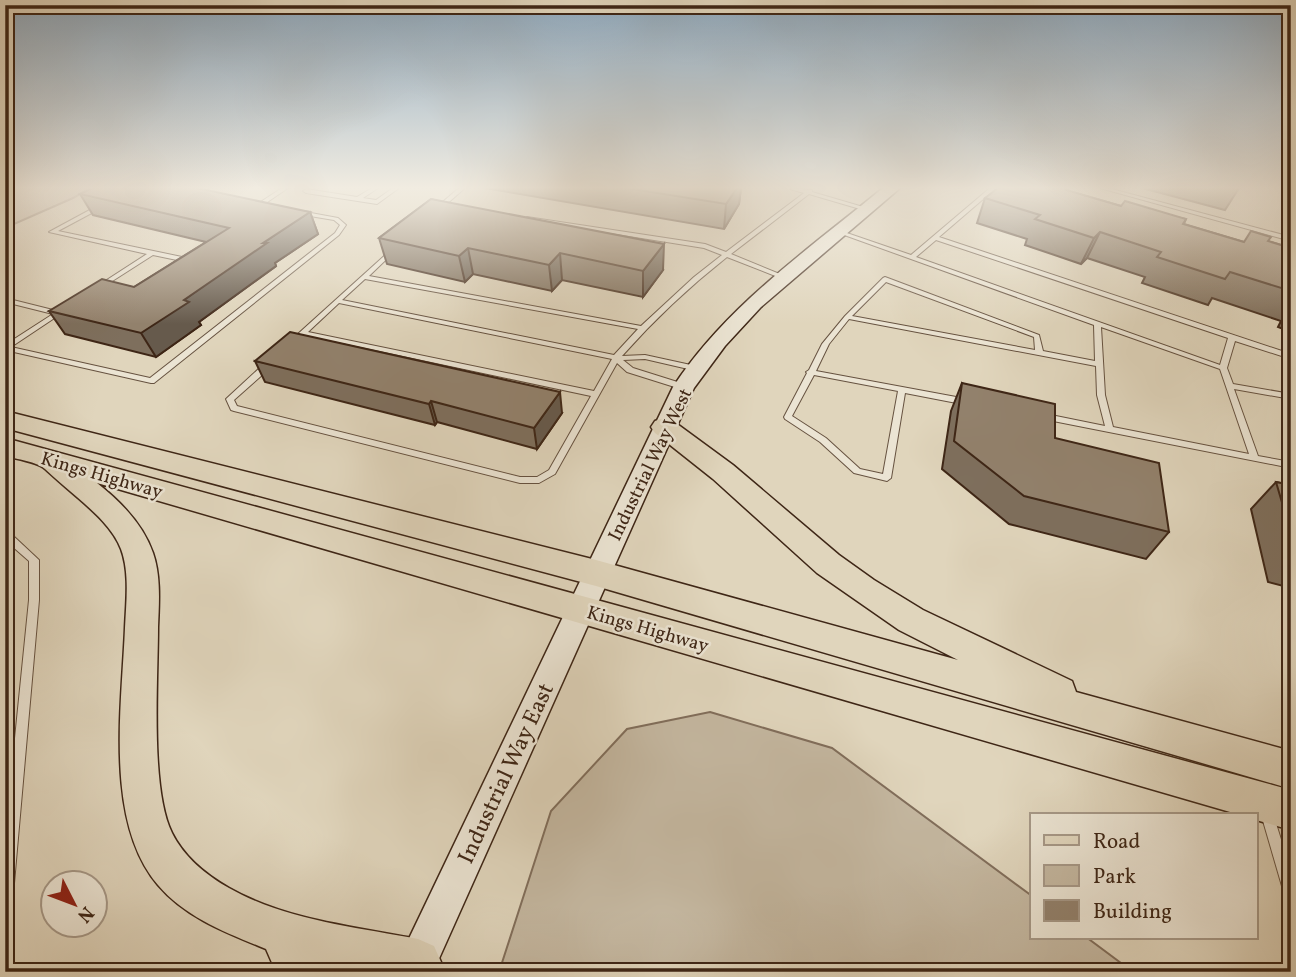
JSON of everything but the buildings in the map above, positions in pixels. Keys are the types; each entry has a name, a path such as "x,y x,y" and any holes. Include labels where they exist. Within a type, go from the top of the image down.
{"main road":[{"name":"Kings Highway","path":"5,419 596,573 1291,770"},
{"path":"664,427 723,471 828,564 863,589 911,620 1125,725"},
{"name":"Kings Highway","path":"5,447 1277,806"},
{"path":"48,459 109,508 136,548 142,589 139,776 143,809 150,835 164,863 189,887 291,953 415,967"}],"street":[{"name":"Industrial Way West","path":"596,573 684,387 743,314 837,234"},
{"name":"Industrial Way East","path":"415,967 596,573"}],"lane":[{"path":"60,234 183,259 172,267"},
{"path":"5,348 151,381 337,234"},
{"path":"626,234 705,246 785,278"},
{"path":"276,358 230,399 234,408 520,480 539,480 552,472 616,358 643,328 696,278 754,234"},
{"path":"844,234 1223,368"},
{"path":"913,257 941,234"},
{"path":"1271,234 1291,239"},
{"path":"936,238 1291,357"},
{"path":"285,349 403,241"},
{"path":"105,293 93,291 152,253"},
{"path":"364,277 643,328"},
{"path":"902,390 887,478 857,471 824,440 788,417 826,344 847,317 885,279 1037,336 1040,352"},
{"path":"5,300 59,313"},
{"path":"337,301 616,358 645,357 697,369"},
{"path":"5,348 70,306"},
{"path":"847,317 1099,364"},
{"path":"1097,325 1101,395 1110,430"},
{"path":"303,333 596,394"},
{"path":"1232,338 1223,368 1255,458"},
{"path":"616,358 631,370 684,387"},
{"path":"810,372 980,405"},
{"path":"1230,386 1291,397"},
{"path":"1032,415 1291,465"},
{"path":"5,534 34,560 34,600 5,906"},
{"path":"1277,806 1291,893"}],"green space":[{"path":"710,712 832,748 1030,895 1030,939 1089,939 1133,972 499,972 551,811 627,729"}]}
